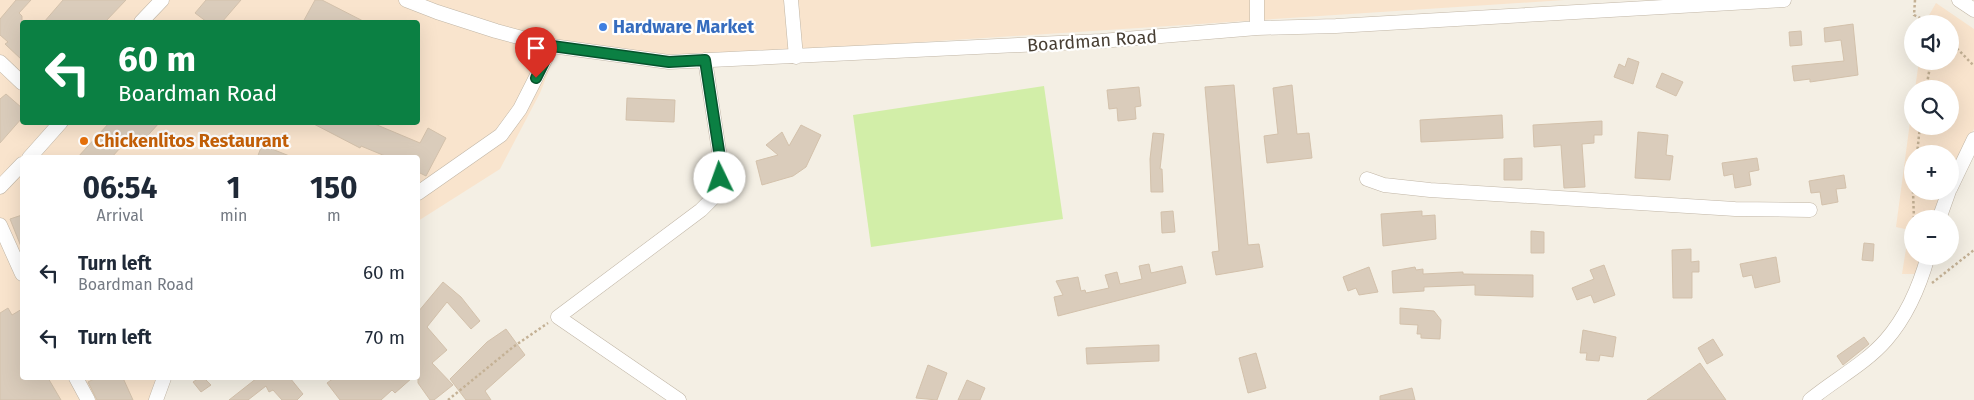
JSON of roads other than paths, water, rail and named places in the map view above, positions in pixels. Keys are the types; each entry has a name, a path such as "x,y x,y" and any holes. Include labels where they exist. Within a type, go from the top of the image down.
{"street":[{"path":"143,20 162,0"},
{"name":"Boardman Road","path":"406,0 479,26 552,46 669,62 1101,41 1257,28 1336,26 1784,0"},
{"path":"791,0 796,57"},
{"path":"1256,0 1257,28"},
{"path":"1959,0 1974,10"},
{"path":"420,192 502,135 520,109 552,46"},
{"path":"679,400 558,317 701,210 720,192 721,164 705,60"},
{"path":"0,62 20,81"},
{"path":"32,155 58,125"},
{"path":"1959,171 1974,139"},
{"path":"0,187 20,166"},
{"path":"1367,179 1384,185 1430,190 1735,209 1810,210"},
{"path":"0,225 20,270"},
{"path":"1810,400 1863,361 1886,340 1899,322 1915,290 1925,265"},
{"path":"77,380 88,400"},
{"path":"156,400 163,380"}],"place":[{"name":"Hardware Market","path":"603,27"},
{"name":"Chickenlitos Restaurant","path":"84,141"}]}
